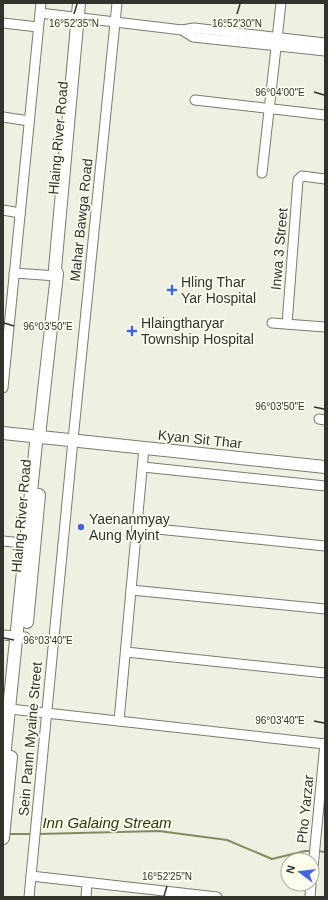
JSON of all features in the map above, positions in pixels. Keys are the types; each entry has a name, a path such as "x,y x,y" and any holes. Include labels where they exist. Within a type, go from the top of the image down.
{"main road":[{"name":"Hlaing River Road","path":"79,3 81,16"},
{"name":"Hlaing River Road","path":"3,834 6,782 30,544 36,443 39,436 57,275 61,266 81,16 85,3"},
{"name":"Kyan Sit Thar","path":"3,433 325,467"},
{"name":"Hlaing River Road","path":"3,768 13,709"}],"street":[{"path":"3,388 7,306 14,273 41,3"},
{"name":"Mahar Bawga Road","path":"73,440 117,3"},
{"path":"262,173 281,3"},
{"path":"40,13 81,16 182,30 193,37 325,43"},
{"path":"3,23 38,27"},
{"path":"277,42 325,51"},
{"path":"195,100 325,115"},
{"path":"3,117 29,122"},
{"name":"Inwa 3 Street","path":"287,324 300,177 325,179"},
{"path":"3,210 20,212"},
{"path":"14,273 57,275"},
{"path":"272,323 325,327"},
{"name":"Sein Pann Myaine Street","path":"29,897 73,440"},
{"path":"119,721 144,448"},
{"path":"143,467 325,486"},
{"path":"137,527 325,546"},
{"path":"3,541 30,544"},
{"path":"132,590 325,609"},
{"path":"3,635 21,636"},
{"path":"126,652 325,673"},
{"path":"13,709 325,743"},
{"name":"Pho Yarzar","path":"316,852 322,810 325,743"},
{"path":"32,876 87,882 143,893 217,897"},
{"path":"86,897 87,882"}],"waterway":[{"name":"Inn Galaing Stream","path":"38,834 159,831 227,840 272,859 305,851 312,851"},
{"name":"Inn Galaing Stream","path":"8,834 32,834"},
{"name":"Inn Galaing Stream","path":"318,851 325,852"}],"place":[{"name":"Hling Thar Yar Hospital","path":"172,290"},
{"name":"Hlaingtharyar Township Hospital","path":"132,331"},
{"name":"Yaenanmyay Aung Myint","path":"81,527"}]}
